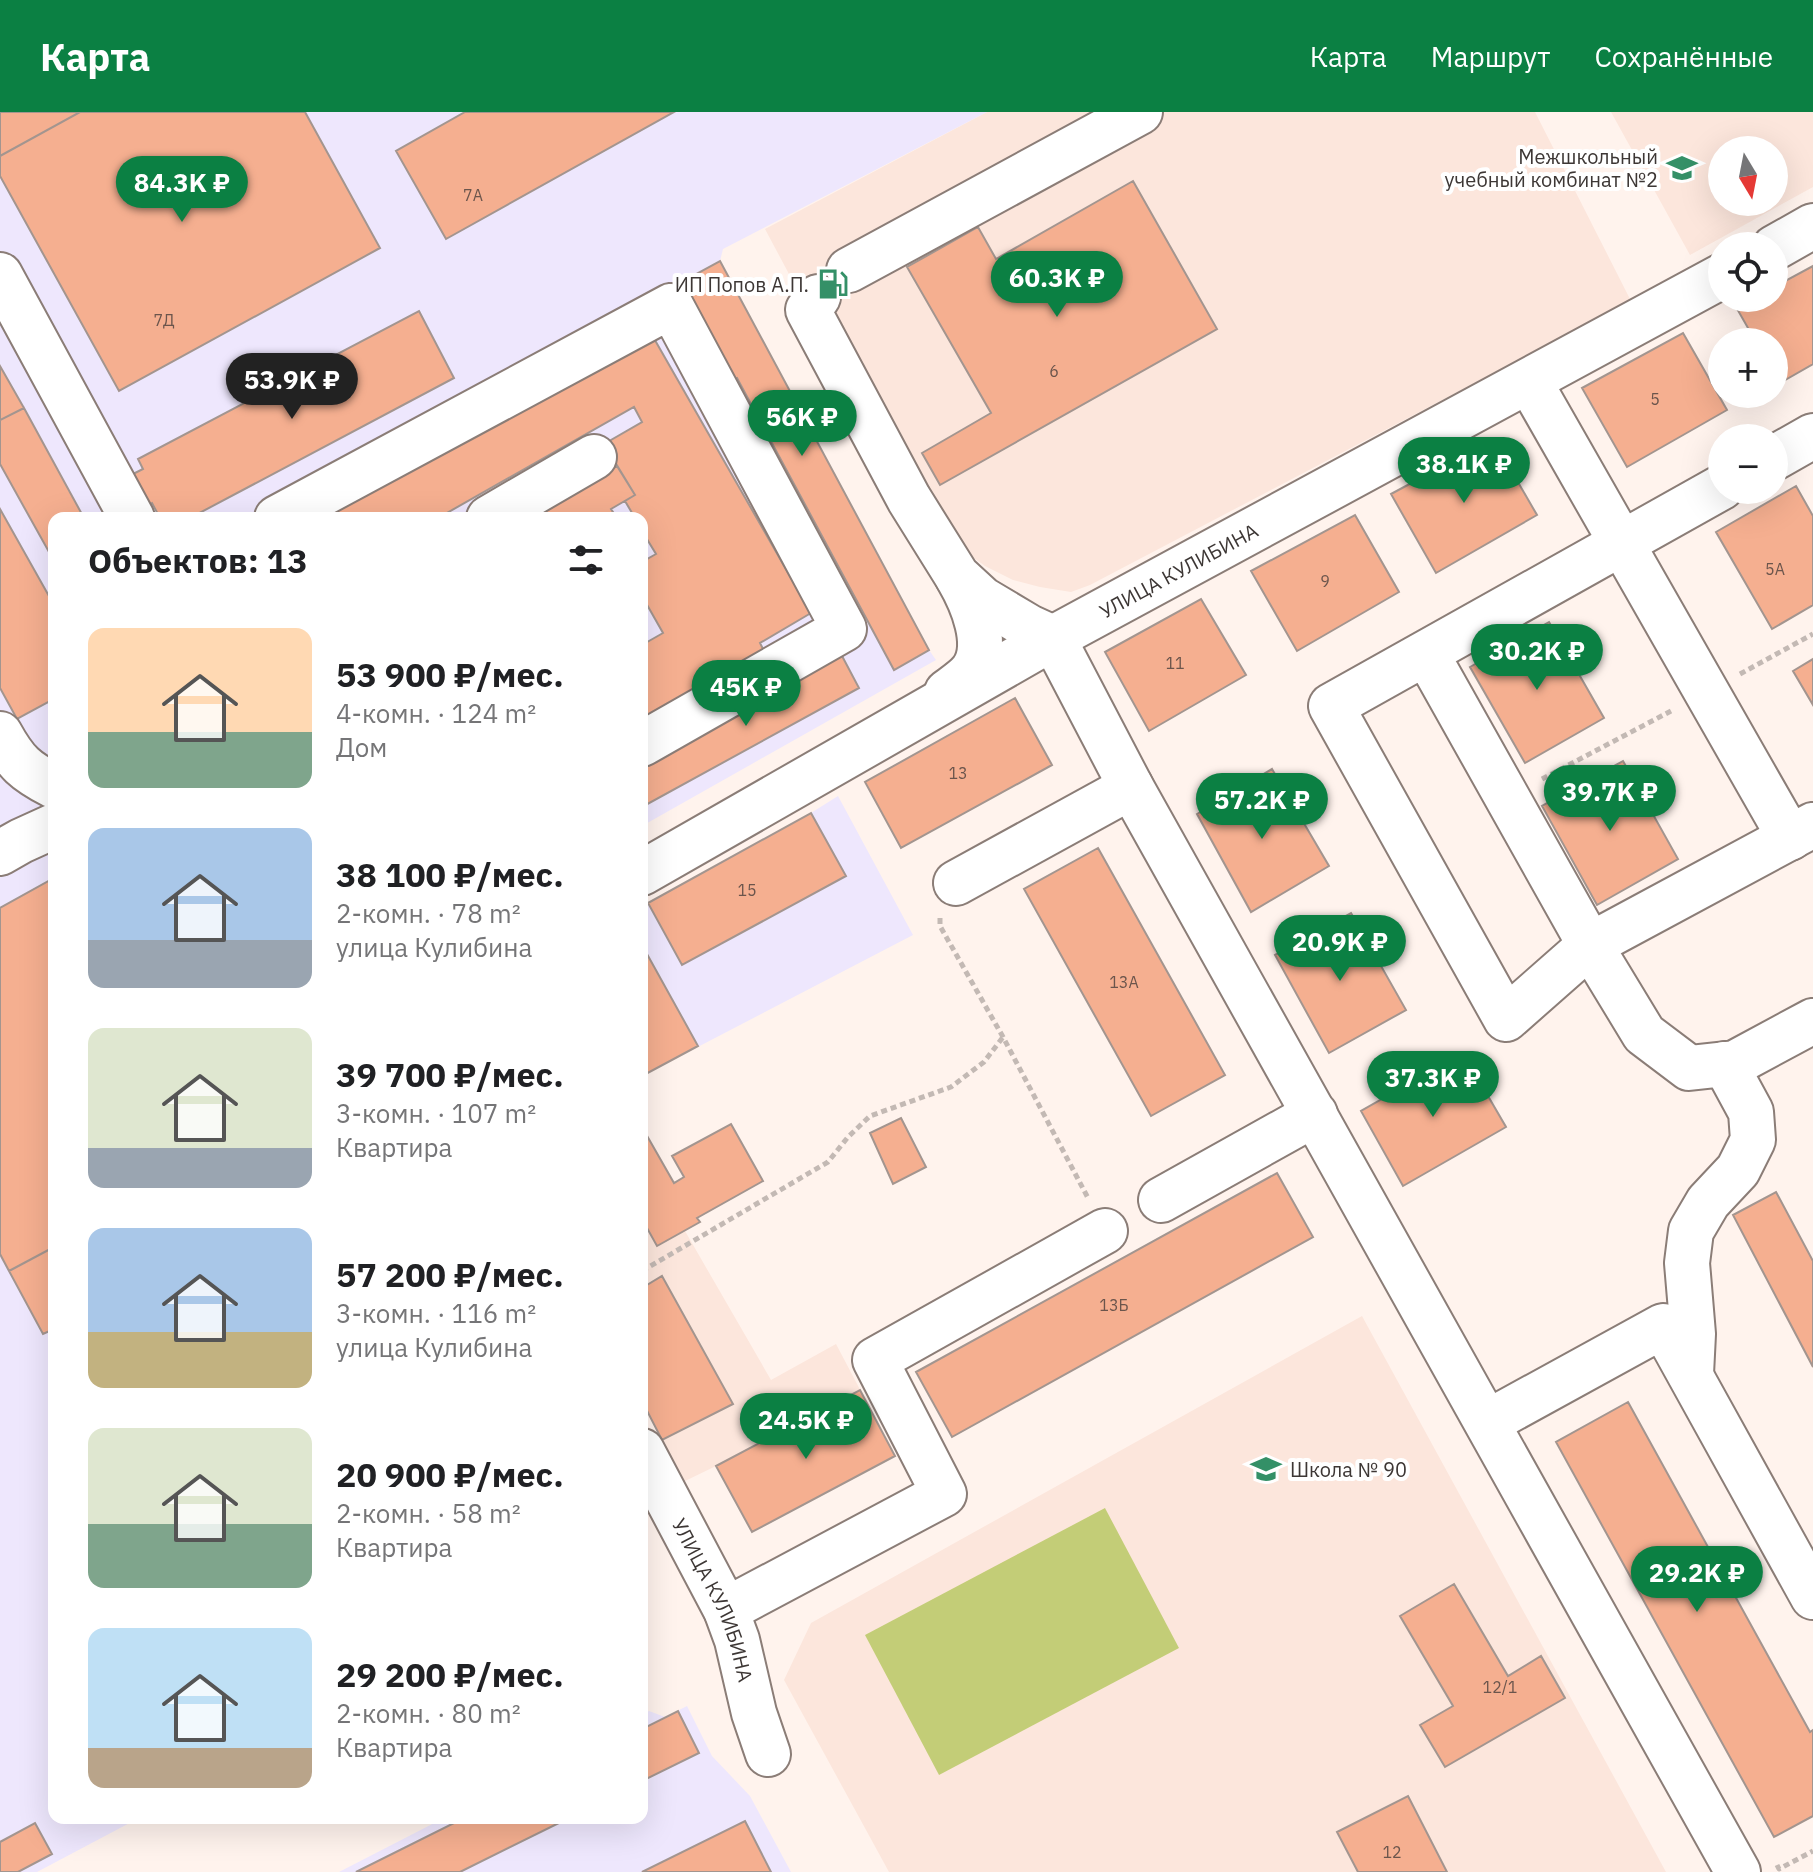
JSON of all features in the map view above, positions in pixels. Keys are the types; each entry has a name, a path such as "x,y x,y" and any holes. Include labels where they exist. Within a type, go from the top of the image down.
{"street":[{"path":"919,715 973,670 979,655 975,616 969,597 909,499 808,310 833,284 1140,112"},
{"path":"1788,240 1813,226"},
{"path":"0,275 129,512"},
{"name":"УЛИЦА КУЛИБИНА","path":"648,870 1053,638 1708,284"},
{"path":"288,512 671,306 844,629 648,741"},
{"path":"1529,381 1621,544 1708,692 1802,832 1590,945 1506,1019 1331,706 1621,544 1708,495"},
{"path":"499,512 594,457"},
{"path":"957,576 982,599 1053,638 1131,787 1738,1872"},
{"path":"1426,653 1590,945 1644,1034 1689,1068 1735,1063 1813,1021"},
{"path":"0,734 10,753 29,773 48,783"},
{"path":"956,883 1131,787"},
{"path":"0,853 48,829"},
{"path":"1691,1377 1693,1334 1687,1263 1691,1231 1708,1202 1738,1170 1753,1140 1751,1112 1725,1064"},
{"path":"1161,1200 1315,1114"},
{"path":"726,1610 944,1494 875,1360 1105,1231"},
{"path":"1488,1422 1663,1326 1813,1597"},
{"name":"УЛИЦА КУЛИБИНА","path":"648,1462 726,1610 768,1754"}],"path":[{"path":"1507,798 1813,634"},
{"path":"956,883 941,902 940,926 1003,1037 1105,1231"},
{"path":"648,1267 828,1162 870,1116 951,1087 984,1062 1003,1037"}],"shaded area":[{"path":"0,112 987,112 723,249 720,261 936,660 648,823 648,512 48,512 48,1824 128,1824 37,1872 0,1872"},
{"path":"987,112 1535,112 1631,301 1090,585 1071,592 1013,580 985,566 946,538 909,499 765,229"},
{"name":"Межшкольный учебный комбинат №2","path":"1611,112 1813,112 1813,187 1788,201 1788,136 1708,136 1708,216 1761,216 1732,232 1708,232 1708,245 1690,255"},
{"path":"838,796 913,935 648,1073 648,903"},
{"path":"731,1124 763,1181 698,1218 700,1222 685,1231 771,1380 836,1344 895,1456 752,1532 716,1466 683,1482 648,1413 648,1138 674,1183 684,1177 672,1156"},
{"name":"Школа № 90","path":"1362,1316 1666,1872 889,1872 784,1680 811,1623"},
{"path":"687,1706 712,1756 750,1796 791,1872 339,1872 432,1824 648,1824 648,1712 665,1717"}],"green space":[{"path":"1105,1508 1179,1648 939,1775 865,1635"}],"building":[{"path":"0,112 80,112 0,156"},
{"path":"80,112 305,112 380,248 119,391 0,176 0,156"},
{"path":"465,112 674,112 446,239 396,151"},
{"path":"1133,181 1217,329 940,485 922,453 991,413 907,267 978,227 996,259"},
{"path":"720,261 929,650 894,670 737,378 732,380 674,286"},
{"path":"1813,266 1813,364 1788,378 1788,328 1748,328 1739,312 1788,312 1788,279"},
{"path":"419,311 454,378 201,512 157,512 152,503 143,508 127,477 143,469 138,459"},
{"path":"1683,333 1708,377 1708,408 1727,410 1627,467 1582,388"},
{"path":"652,335 811,613 760,643 764,651 648,719 648,642 663,633 648,607 648,559 656,554 648,541 648,512 631,512 625,501 635,495 604,444 642,422 634,407 449,512 319,512"},
{"path":"0,366 24,408 0,420"},
{"path":"24,408 81,512 48,512 48,550 0,464 0,420"},
{"path":"1493,439 1537,515 1436,573 1391,494"},
{"path":"617,466 635,495 611,509 613,512 539,512"},
{"path":"1796,486 1813,516 1813,605 1772,629 1716,532 1765,504 1788,504 1788,491"},
{"path":"0,509 48,594 48,702 17,719 0,688"},
{"path":"1355,515 1399,592 1297,651 1251,571"},
{"path":"1201,599 1246,675 1149,731 1105,652"},
{"path":"1549,622 1604,718 1525,763 1470,667"},
{"path":"841,654 859,688 648,804 648,761"},
{"path":"1813,659 1813,705 1793,671"},
{"path":"1015,698 1052,765 901,848 865,782"},
{"path":"1623,761 1678,859 1597,905 1542,806"},
{"path":"1272,769 1329,866 1251,912 1197,814"},
{"path":"811,813 846,876 682,965 648,903"},
{"path":"1098,848 1225,1075 1151,1116 1024,889"},
{"path":"48,881 48,1250 9,1271 0,1254 0,908"},
{"path":"1351,913 1406,1010 1329,1053 1275,955"},
{"path":"648,956 698,1046 648,1073"},
{"path":"1463,1053 1506,1127 1403,1186 1361,1111"},
{"path":"901,1118 926,1167 893,1184 870,1133"},
{"path":"731,1124 763,1181 697,1218 700,1222 657,1246 648,1230 648,1138 674,1183 684,1177 672,1156"},
{"path":"1277,1173 1313,1237 952,1437 916,1372"},
{"path":"1776,1192 1813,1261 1813,1367 1733,1215"},
{"path":"48,1250 48,1332 43,1334 9,1271"},
{"path":"662,1276 733,1404 662,1440 648,1413 648,1284"},
{"path":"860,1390 895,1456 752,1532 716,1466"},
{"path":"1628,1402 1810,1732 1813,1730 1813,1816 1774,1837 1556,1442"},
{"path":"1454,1584 1508,1676 1541,1656 1565,1698 1445,1767 1420,1725 1453,1706 1400,1616"},
{"path":"678,1711 699,1753 648,1778 648,1726"},
{"path":"1408,1796 1447,1872 1358,1872 1337,1832"},
{"path":"745,1821 771,1872 642,1872"},
{"path":"35,1823 52,1854 18,1872 0,1872 0,1842"},
{"path":"452,1824 557,1824 460,1872 356,1872"}],"place":[{"name":"Межшкольный учебный комбинат №2","path":"1682,168"},
{"name":"ИП Попов А.П.","path":"833,284"},
{"name":"Школа № 90","path":"1266,1469"}]}
